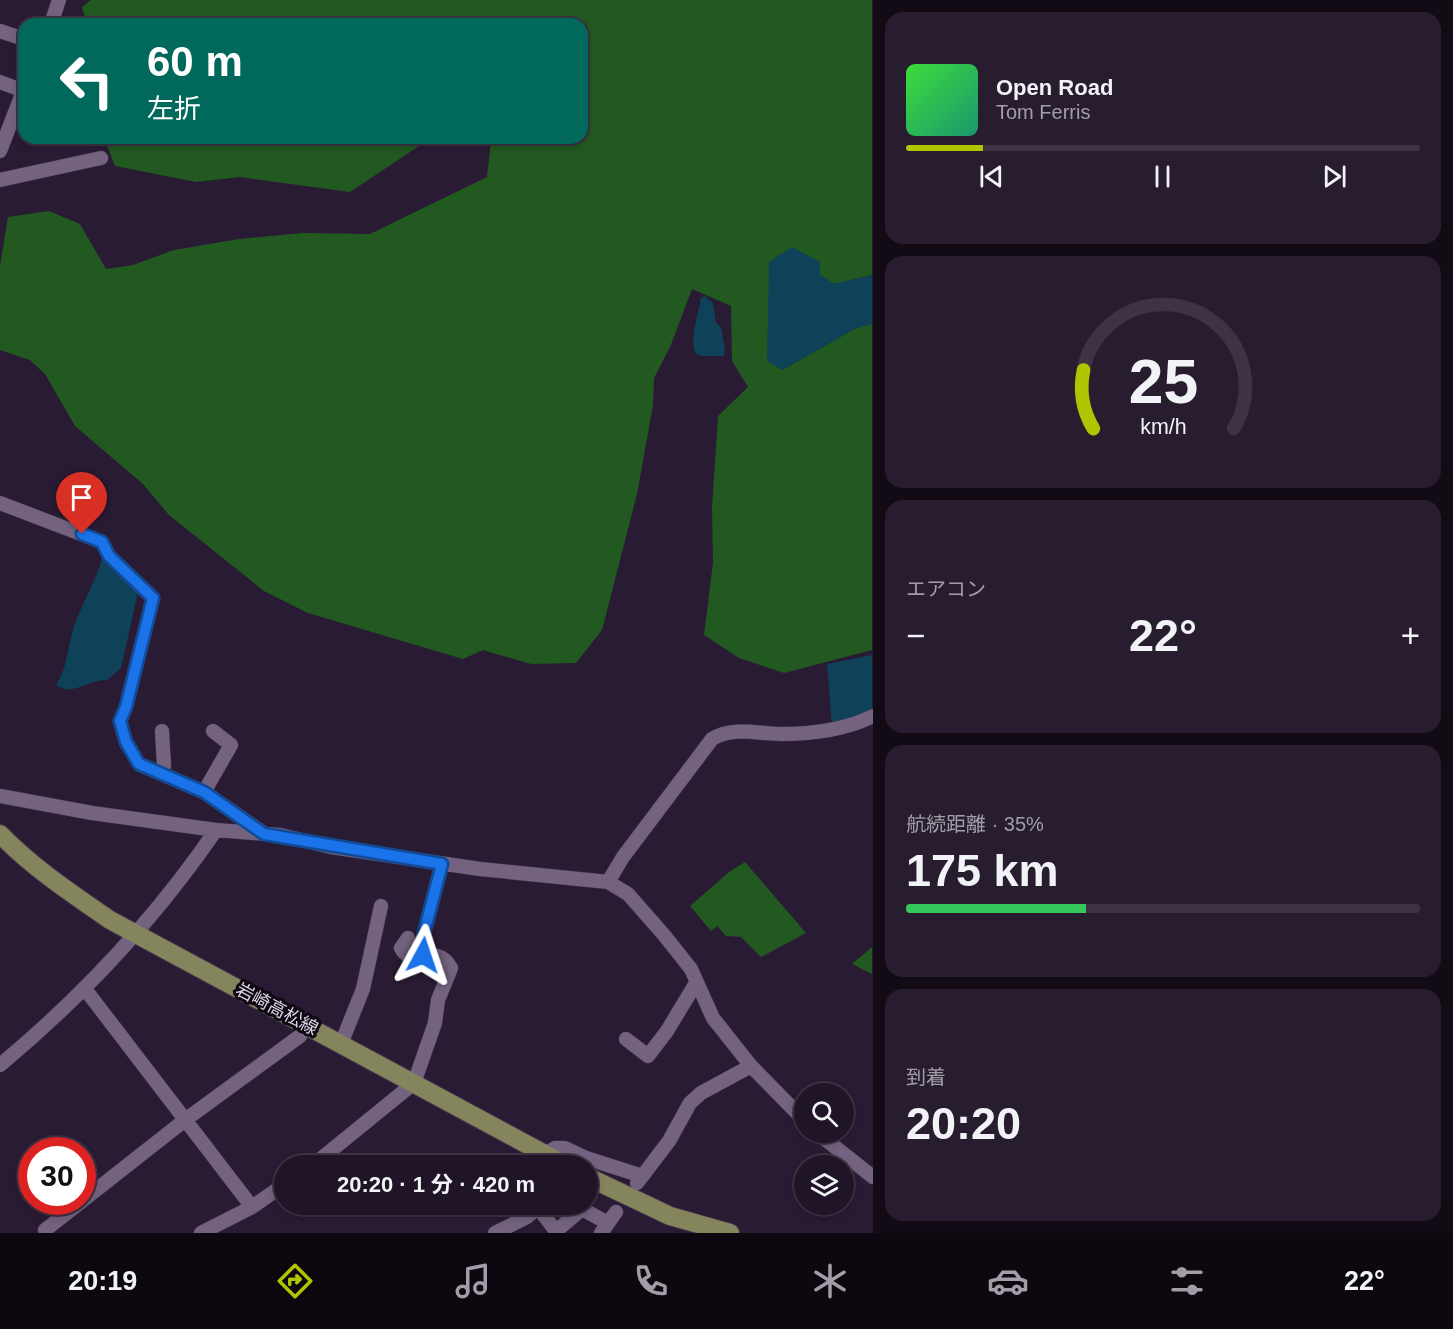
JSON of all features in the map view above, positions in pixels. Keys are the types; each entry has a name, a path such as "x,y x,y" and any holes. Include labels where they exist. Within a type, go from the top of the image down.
{"main road":[{"name":"岩崎高松線","path":"0,834 20,855 57,884 136,933 414,1083 534,1155"},
{"path":"598,1182 670,1216 730,1233"}],"street":[{"path":"53,18 59,0"},
{"path":"0,31 18,37"},
{"path":"0,82 18,88"},
{"path":"2,143 18,104"},
{"path":"0,180 101,158"},
{"path":"0,503 102,542 109,556 153,598 126,707 120,721 126,742 139,764 204,792 264,834"},
{"path":"608,882 623,857 712,739 731,732 782,734 844,728 873,716"},
{"path":"162,731 164,766 162,774"},
{"path":"204,792 231,745 213,731"},
{"path":"0,796 92,813 216,830 264,834 442,864 608,882 628,894 691,969 713,1018 751,1066 794,1110"},
{"path":"0,1065 58,1016 85,989 185,876 216,830"},
{"path":"423,955 424,933 442,864"},
{"path":"341,1044 363,989 381,906"},
{"path":"326,1155 414,1083 435,1023 438,1000 451,968 447,959 438,955 411,958 404,954 401,948 408,938"},
{"path":"626,1039 648,1056 667,1031 696,983"},
{"path":"85,989 252,1207"},
{"path":"96,1190 185,1120 300,1036 306,1025"},
{"path":"598,1163 639,1180 669,1141 690,1103 701,1093 751,1066"},
{"path":"830,1143 873,1176"},
{"path":"547,1155 555,1148 566,1148 580,1155"},
{"path":"201,1233 252,1207 274,1192"},
{"path":"541,1215 550,1230 556,1231 582,1209 608,1223"},
{"path":"45,1230 64,1215"},
{"path":"495,1233 529,1215"}],"green space":[{"path":"91,0 872,0 872,275 834,284 820,275 782,370 856,328 872,324 872,650 784,673 739,658 704,635 713,563 712,506 718,416 748,387 732,361 731,306 692,289 670,347 654,378 653,405 637,494 602,630 576,663 531,664 483,650 463,659 308,613 264,591 169,515 143,484 75,426 45,374 30,360 0,350 0,266 8,217 49,211 80,224 106,269 133,265 174,250 239,239 303,233 370,234 487,177 491,144 588,144 588,18 85,18 82,7"},
{"path":"106,144 422,144 350,192 240,177 196,182 115,166"},
{"path":"745,862 806,933 761,957 741,937 726,936 717,926 711,931 690,906 729,872"},
{"path":"872,947 872,974 852,964"}],"water":[{"path":"792,247 820,262 820,275 834,284 872,275 872,324 856,328 782,370 767,361 769,262"},
{"path":"705,296 713,303 716,323 721,327 725,350 723,356 701,356 695,353 693,339 695,326 701,298"},
{"path":"103,556 138,592 121,668 107,680 75,688 63,688 56,685 65,664 74,627"},
{"path":"872,655 872,711 832,725 827,664"}],"route":[{"path":"82,534 102,542 109,556 153,598 126,707 120,721 126,742 139,764 204,792 264,834 442,864 424,933 423,955"}]}
